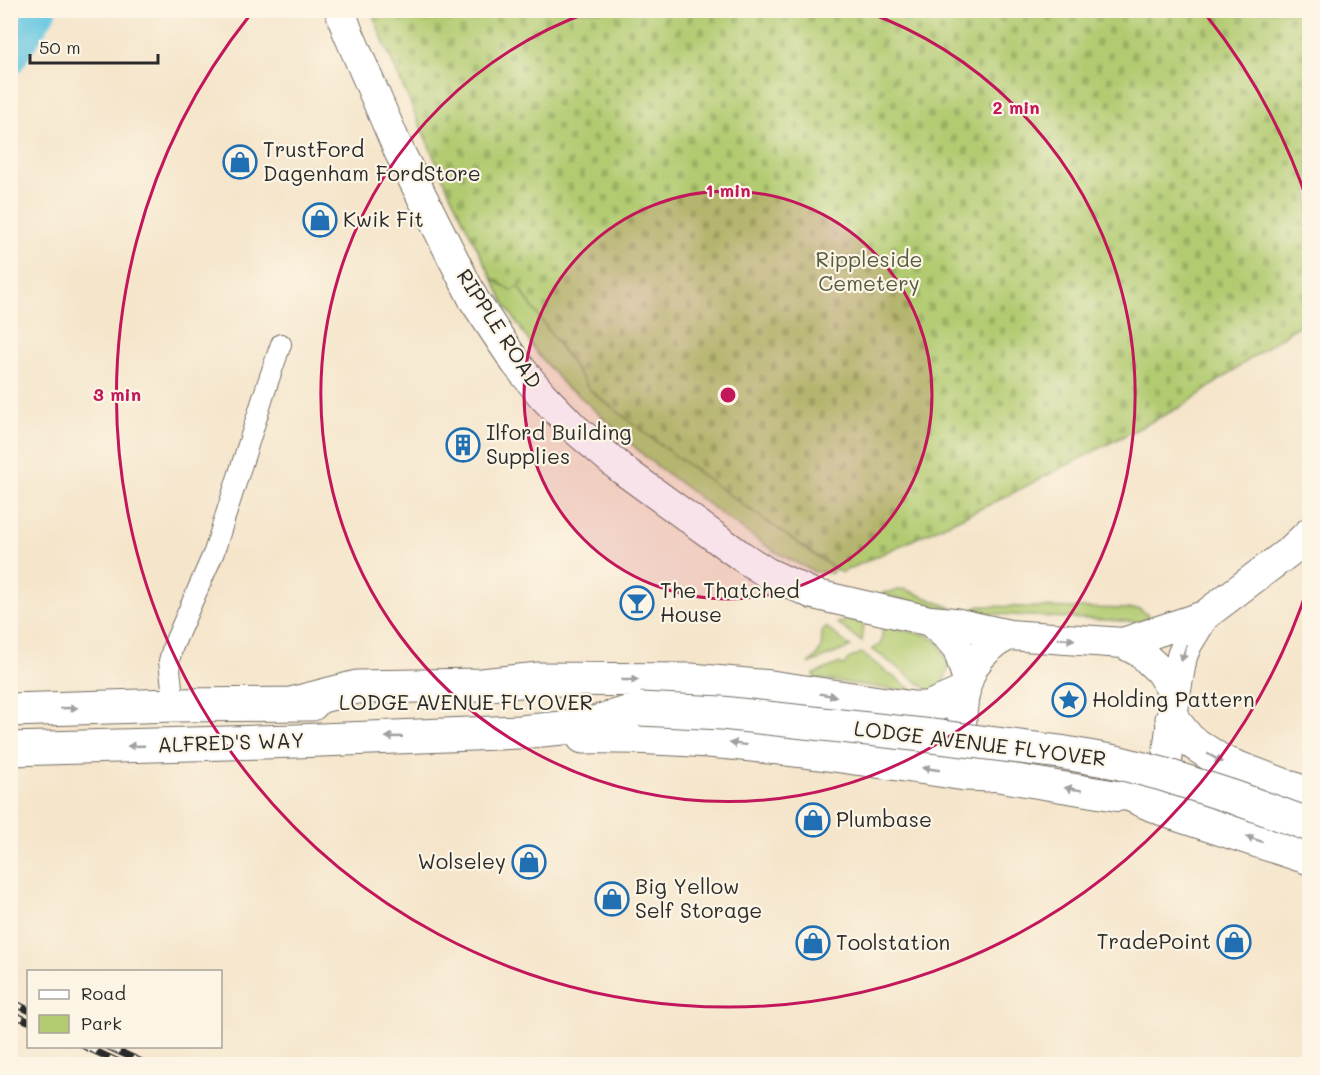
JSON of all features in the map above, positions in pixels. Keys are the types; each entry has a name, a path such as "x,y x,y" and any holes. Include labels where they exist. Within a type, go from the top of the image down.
{"highway":[{"path":"291,704 357,687 481,685 539,679 702,681 771,687 913,708 928,708 965,685"},
{"name":"LODGE AVENUE FLYOVER","path":"291,704 583,700 640,709 733,714 932,736 1116,762 1236,798 1310,825"},
{"name":"ALFRED'S WAY","path":"10,710 291,704"},
{"path":"1174,707 1189,740 1222,762 1310,795"},
{"name":"LODGE AVENUE FLYOVER","path":"452,734 520,732 584,726 640,709"},
{"name":"ALFRED'S WAY","path":"10,749 452,734"},
{"path":"452,734 551,738 620,737 724,742 966,774 989,775"},
{"path":"1131,795 1163,809 1310,858"}],"main road":[{"name":"RIPPLE ROAD","path":"340,10 399,151 474,300 516,363 542,395 575,429 623,470 741,556 766,572 813,594 930,621 954,623 1009,635 1123,643"},
{"path":"1123,643 1204,616 1310,532"},
{"path":"930,621 958,649 965,685 961,720 963,742 969,757 977,766 989,775 1117,796 1131,795 1146,789 1154,783 1164,768 1167,761 1182,656 1204,616"},
{"path":"965,685 978,658 996,641 1009,635"},
{"path":"1123,643 1140,653 1159,670 1174,707"}],"street":[{"path":"174,705 169,661 173,646 214,552 282,344"}],"green space":[{"name":"Rippleside Cemetery","path":"371,11 1309,11 1309,318 1184,405 997,501 841,573 659,444 590,390 518,286 512,291 492,278 449,191"},
{"path":"492,278 512,291 518,286 590,390 742,504 834,568 832,573 814,572 774,551 732,522 649,460 575,392 567,389 536,352 506,306"},
{"path":"905,589 952,608 952,610 882,595"},
{"path":"978,606 1140,609 1150,617 1140,622 977,613 974,609"},
{"path":"852,620 864,623 862,642 837,623"},
{"path":"883,626 927,635 940,644 949,667 940,686 930,691 872,649 881,644"},
{"path":"826,627 851,647 808,664 820,650 822,631"},
{"path":"861,653 916,693 814,678 814,674 840,663 844,666 848,659"}],"waterway":[{"path":"10,60 42,10"}],"railway":[{"path":"10,1001 27,1010"},
{"path":"10,1013 27,1021"},
{"path":"88,1048 123,1064"},
{"path":"111,1048 146,1064"}],"place":[{"name":"TrustFord Dagenham FordStore","path":"240,162"},
{"name":"Kwik Fit","path":"320,220"},
{"name":"Ilford Building Supplies","path":"463,445"},
{"name":"The Thatched House","path":"637,603"},
{"name":"Holding Pattern","path":"1069,700"},
{"name":"Plumbase","path":"813,820"},
{"name":"Wolseley","path":"529,862"},
{"name":"Big Yellow Self Storage","path":"612,899"},
{"name":"TradePoint","path":"1234,942"},
{"name":"Toolstation","path":"813,943"}]}
